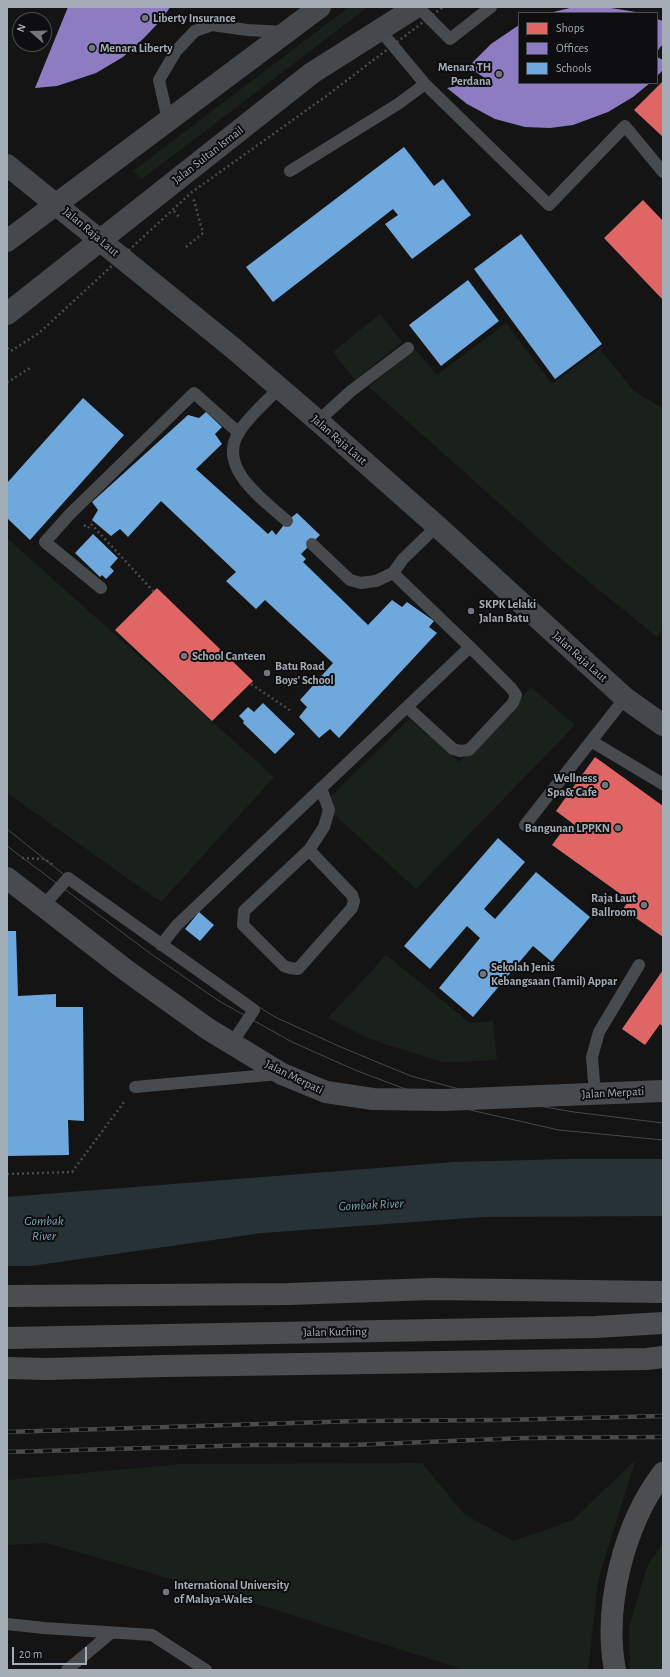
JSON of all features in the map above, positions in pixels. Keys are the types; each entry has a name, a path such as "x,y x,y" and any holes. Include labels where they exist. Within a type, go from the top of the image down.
{"highway":[{"path":"7,1296 289,1294 432,1289 663,1292"},
{"name":"Jalan Kuching","path":"7,1338 588,1327 663,1323"},
{"path":"7,1368 47,1369 647,1359 663,1357"},
{"path":"615,1670 611,1638 612,1613 620,1561 640,1511 663,1473"}],"main road":[{"path":"7,241 320,7"},
{"name":"Jalan Sultan Ismail","path":"7,314 312,73 417,7"},
{"name":"Jalan Raja Laut","path":"7,164 233,348 437,526 624,698 663,726"}],"street":[{"name":"Jalan Merpati","path":"7,878 127,971 208,1029 282,1074 326,1092 373,1099 444,1100 663,1091"}],"lane":[{"path":"417,7 450,39 491,7"},
{"path":"168,120 159,80 176,51 195,31 212,25 247,30 286,32"},
{"path":"380,30 425,84 548,205 625,126 663,172"},
{"path":"290,171 398,104 425,84"},
{"path":"318,421 351,391 408,348"},
{"path":"279,388 239,432 233,451 234,464 239,474 250,487 287,521"},
{"path":"101,588 46,542 70,514 194,392 239,432"},
{"path":"312,544 350,580 361,583 376,581 393,572 403,559 437,526"},
{"path":"393,572 470,647 511,688 516,695 514,703 469,750 460,751 453,749 407,707"},
{"path":"161,945 177,925 470,647"},
{"path":"525,825 624,698"},
{"path":"591,741 663,784"},
{"path":"309,850 352,895 354,901 352,908 298,969 290,968 284,966 243,925 242,919 244,911 309,850 324,827 329,810 321,788"},
{"path":"43,906 68,878 254,1010 232,1043"},
{"path":"594,1094 592,1057 599,1032 639,965"},
{"path":"135,1088 282,1074"},
{"path":"7,1624 152,1636 206,1670"},
{"path":"67,1670 111,1633"}],"path":[{"path":"7,348 11,350 39,333 192,192 325,97 443,7"},
{"path":"186,248 203,233 192,192"},
{"path":"7,381 8,382 30,368"},
{"path":"70,514 88,528 91,524 154,592"},
{"path":"251,684 291,711"},
{"path":"16,858 45,859 68,878"},
{"path":"7,1174 72,1172 135,1088"}],"shaded area":[{"path":"349,7 368,7 142,179 133,171"},
{"path":"380,314 402,342 355,380 333,352"},
{"path":"506,323 552,384 600,349 633,390 663,409 663,629 657,637 566,563 369,387 415,349 437,375"},
{"path":"7,538 274,777 161,902 7,793"},
{"path":"531,687 575,725 416,889 323,804 409,719 459,762"},
{"path":"386,955 470,1023 493,1021 497,1060 444,1063 370,1039 328,1018"},
{"path":"636,1459 598,1580 588,1670 465,1670 254,1603 46,1543 7,1545 7,1480 181,1464 422,1463 464,1514 513,1541 573,1520"},
{"path":"663,1542 663,1670 630,1670 629,1627 647,1567"}],"water":[{"name":"Gombak River","path":"567,1159 663,1159 663,1216 483,1217 262,1233 31,1266 7,1266 7,1197 454,1162"}],"building: Shops":[{"path":"663,81 663,137 634,110"},
{"path":"643,200 663,221 663,300 604,238"},
{"name":"School Canteen","path":"157,588 253,681 212,721 115,630"},
{"name":"Bangunan LPPKN","path":"595,757 663,806 663,937 623,909 629,900 552,845 566,826 572,831 576,826 556,811"},
{"path":"663,970 663,1027 660,1024 645,1045 622,1029"}],"building: Offices":[{"name":"Menara Liberty","path":"68,7 170,7 163,18 123,57 96,73 57,86 35,88 50,52 52,52 52,46"},
{"path":"574,7 605,7 636,12 553,12"},
{"path":"658,19 663,21 663,46 661,46 658,50"},
{"name":"Menara TH Perdana","path":"518,26 518,84 649,84 633,97 608,112 573,125 550,128 525,127 495,119 467,104 447,88 488,80 468,67 491,44"},
{"path":"658,58 663,60 663,70 658,75"}],"building: Schools":[{"path":"404,147 434,186 443,179 471,215 412,259 385,224 398,215 393,209 273,302 246,267"},
{"path":"521,234 602,344 555,379 474,269"},
{"path":"468,280 499,321 441,366 409,325"},
{"path":"83,398 124,435 30,540 7,518 7,483"},
{"path":"206,412 222,427 215,434 222,444 196,469 268,534 272,530 276,535 287,521 297,513 320,535 301,554 306,559 303,562 368,625 392,600 402,607 407,602 434,621 429,627 437,633 339,738 330,729 319,738 299,717 307,707 300,700 333,663 265,600 256,609 226,581 236,572 161,501 128,537 120,529 111,536 92,520 98,510 92,502 188,415 199,418"},
{"path":"93,534 118,558 110,567 114,571 106,579 102,575 100,577 75,553"},
{"path":"263,703 295,734 275,754 243,723 244,721 239,716 248,707 254,712"},
{"path":"498,838 525,862 484,909 495,919 536,872 590,917 552,962 533,946 473,1017 439,988 480,938 467,926 430,969 404,946"},
{"path":"199,912 214,925 200,941 185,929"},
{"path":"7,931 16,931 18,996 56,994 56,1007 83,1007 84,1121 68,1120 69,1155 7,1156"}],"tram line":[{"path":"7,829 83,890 180,958 275,1017 343,1048 411,1076 492,1098 574,1112 663,1123"},
{"path":"7,846 151,954 219,1001 292,1042 355,1070 448,1105 559,1130 663,1140"}],"railway":[{"path":"7,1432 357,1421 503,1420 663,1416"},
{"path":"7,1452 253,1445 353,1445 524,1438 663,1437"}],"place":[{"name":"Liberty Insurance","path":"145,18"},
{"name":"Menara Liberty","path":"92,48"},
{"name":"Menara TH Perdana","path":"499,74"},
{"name":"SKPK Lelaki Jalan Batu","path":"471,611"},
{"name":"School Canteen","path":"184,656"},
{"name":"Batu Road Boys' School","path":"267,673"},
{"name":"Wellness Spa& Cafe","path":"605,785"},
{"name":"Bangunan LPPKN","path":"618,828"},
{"name":"Raja Laut Ballroom","path":"644,905"},
{"name":"Sekolah Jenis Kebangsaan (Tamil) Appar","path":"483,974"},
{"name":"International University of Malaya-Wales","path":"166,1592"}]}
